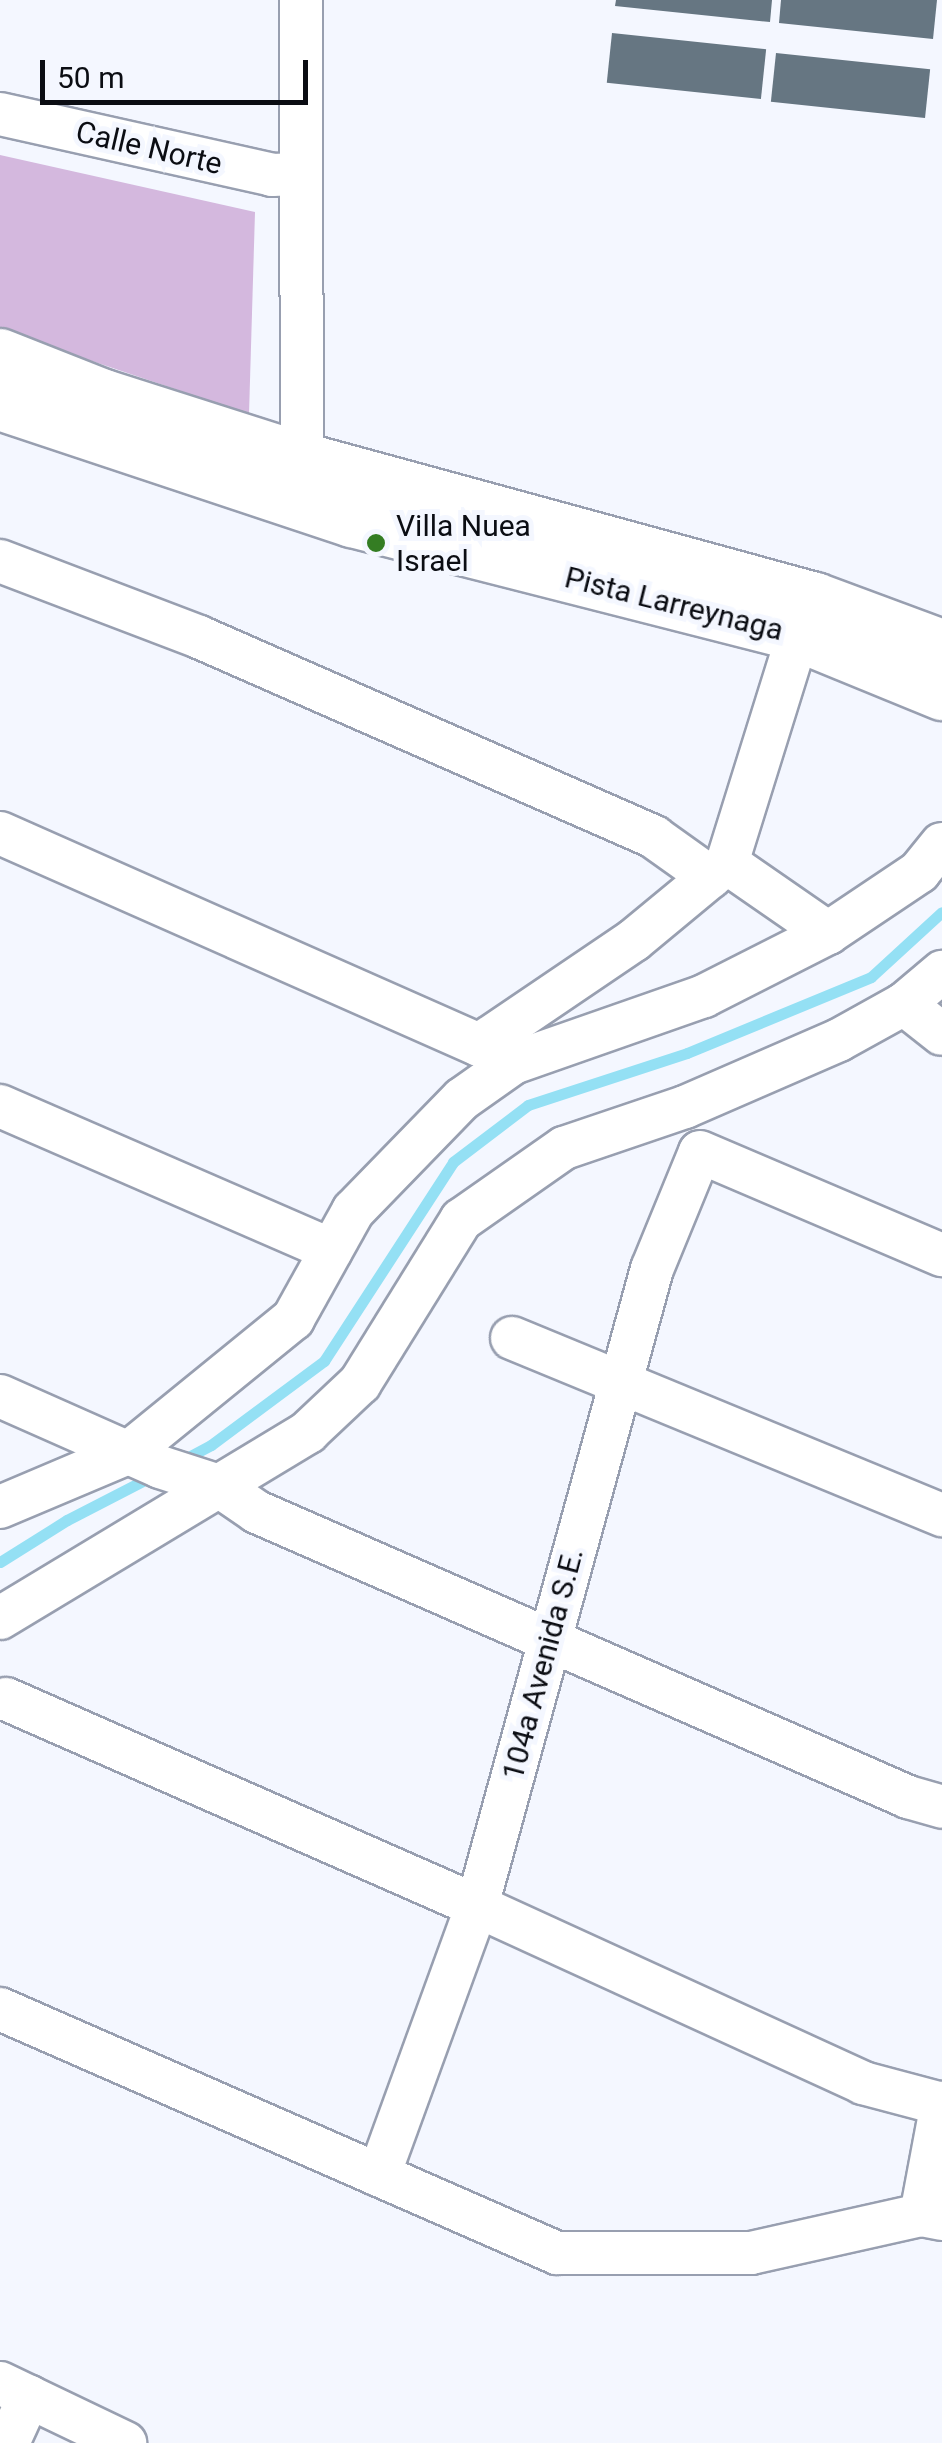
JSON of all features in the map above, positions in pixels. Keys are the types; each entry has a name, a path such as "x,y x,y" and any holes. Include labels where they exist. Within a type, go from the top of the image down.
{"main road":[{"name":"Pista Larreynaga","path":"0,355 104,396 302,459 815,600 942,646"},
{"name":"Pista Larreynaga","path":"0,404 352,522 798,635 942,694"}],"street":[{"path":"300,0 302,459"},
{"name":"Calle Norte","path":"0,114 272,175 299,174"},
{"path":"0,560 199,638 654,838 719,870 828,933"},
{"path":"462,1099 479,1045 634,940 719,870 798,635"},
{"path":"0,833 479,1045"},
{"path":"0,1618 173,1470 293,1318 353,1211 462,1099 513,1063 704,996 828,933 919,872 942,844"},
{"path":"0,1507 173,1470 308,1432 360,1383 461,1220 564,1148 685,1107 839,1040 904,1004 942,972"},
{"path":"904,1004 942,1034"},
{"path":"0,1106 331,1250"},
{"name":"104a Avenida S.E.","path":"378,2174 478,1906 652,1269 700,1152 942,1255"},
{"path":"512,1338 942,1514"},
{"path":"0,1396 908,1797 942,1807"},
{"path":"0,2009 558,2252 751,2253 932,2217 942,2104 863,2083 478,1906 6,1699"},
{"path":"8,2443 14,2390 125,2443"}],"shaded area":[{"path":"0,155 255,212 249,414 0,330"}],"building":[{"path":"616,0 772,0 770,22 615,6"},
{"path":"781,0 937,0 933,39 779,23"},
{"path":"612,33 766,49 761,99 607,83"},
{"path":"776,53 930,69 925,118 771,102"}],"waterway":[{"path":"179,1462 211,1445 324,1361 453,1162 528,1105 687,1053 871,977 942,912"},
{"path":"0,1562 67,1520 154,1475"}],"place":[{"name":"Villa Nuea Israel","path":"376,543"}]}
